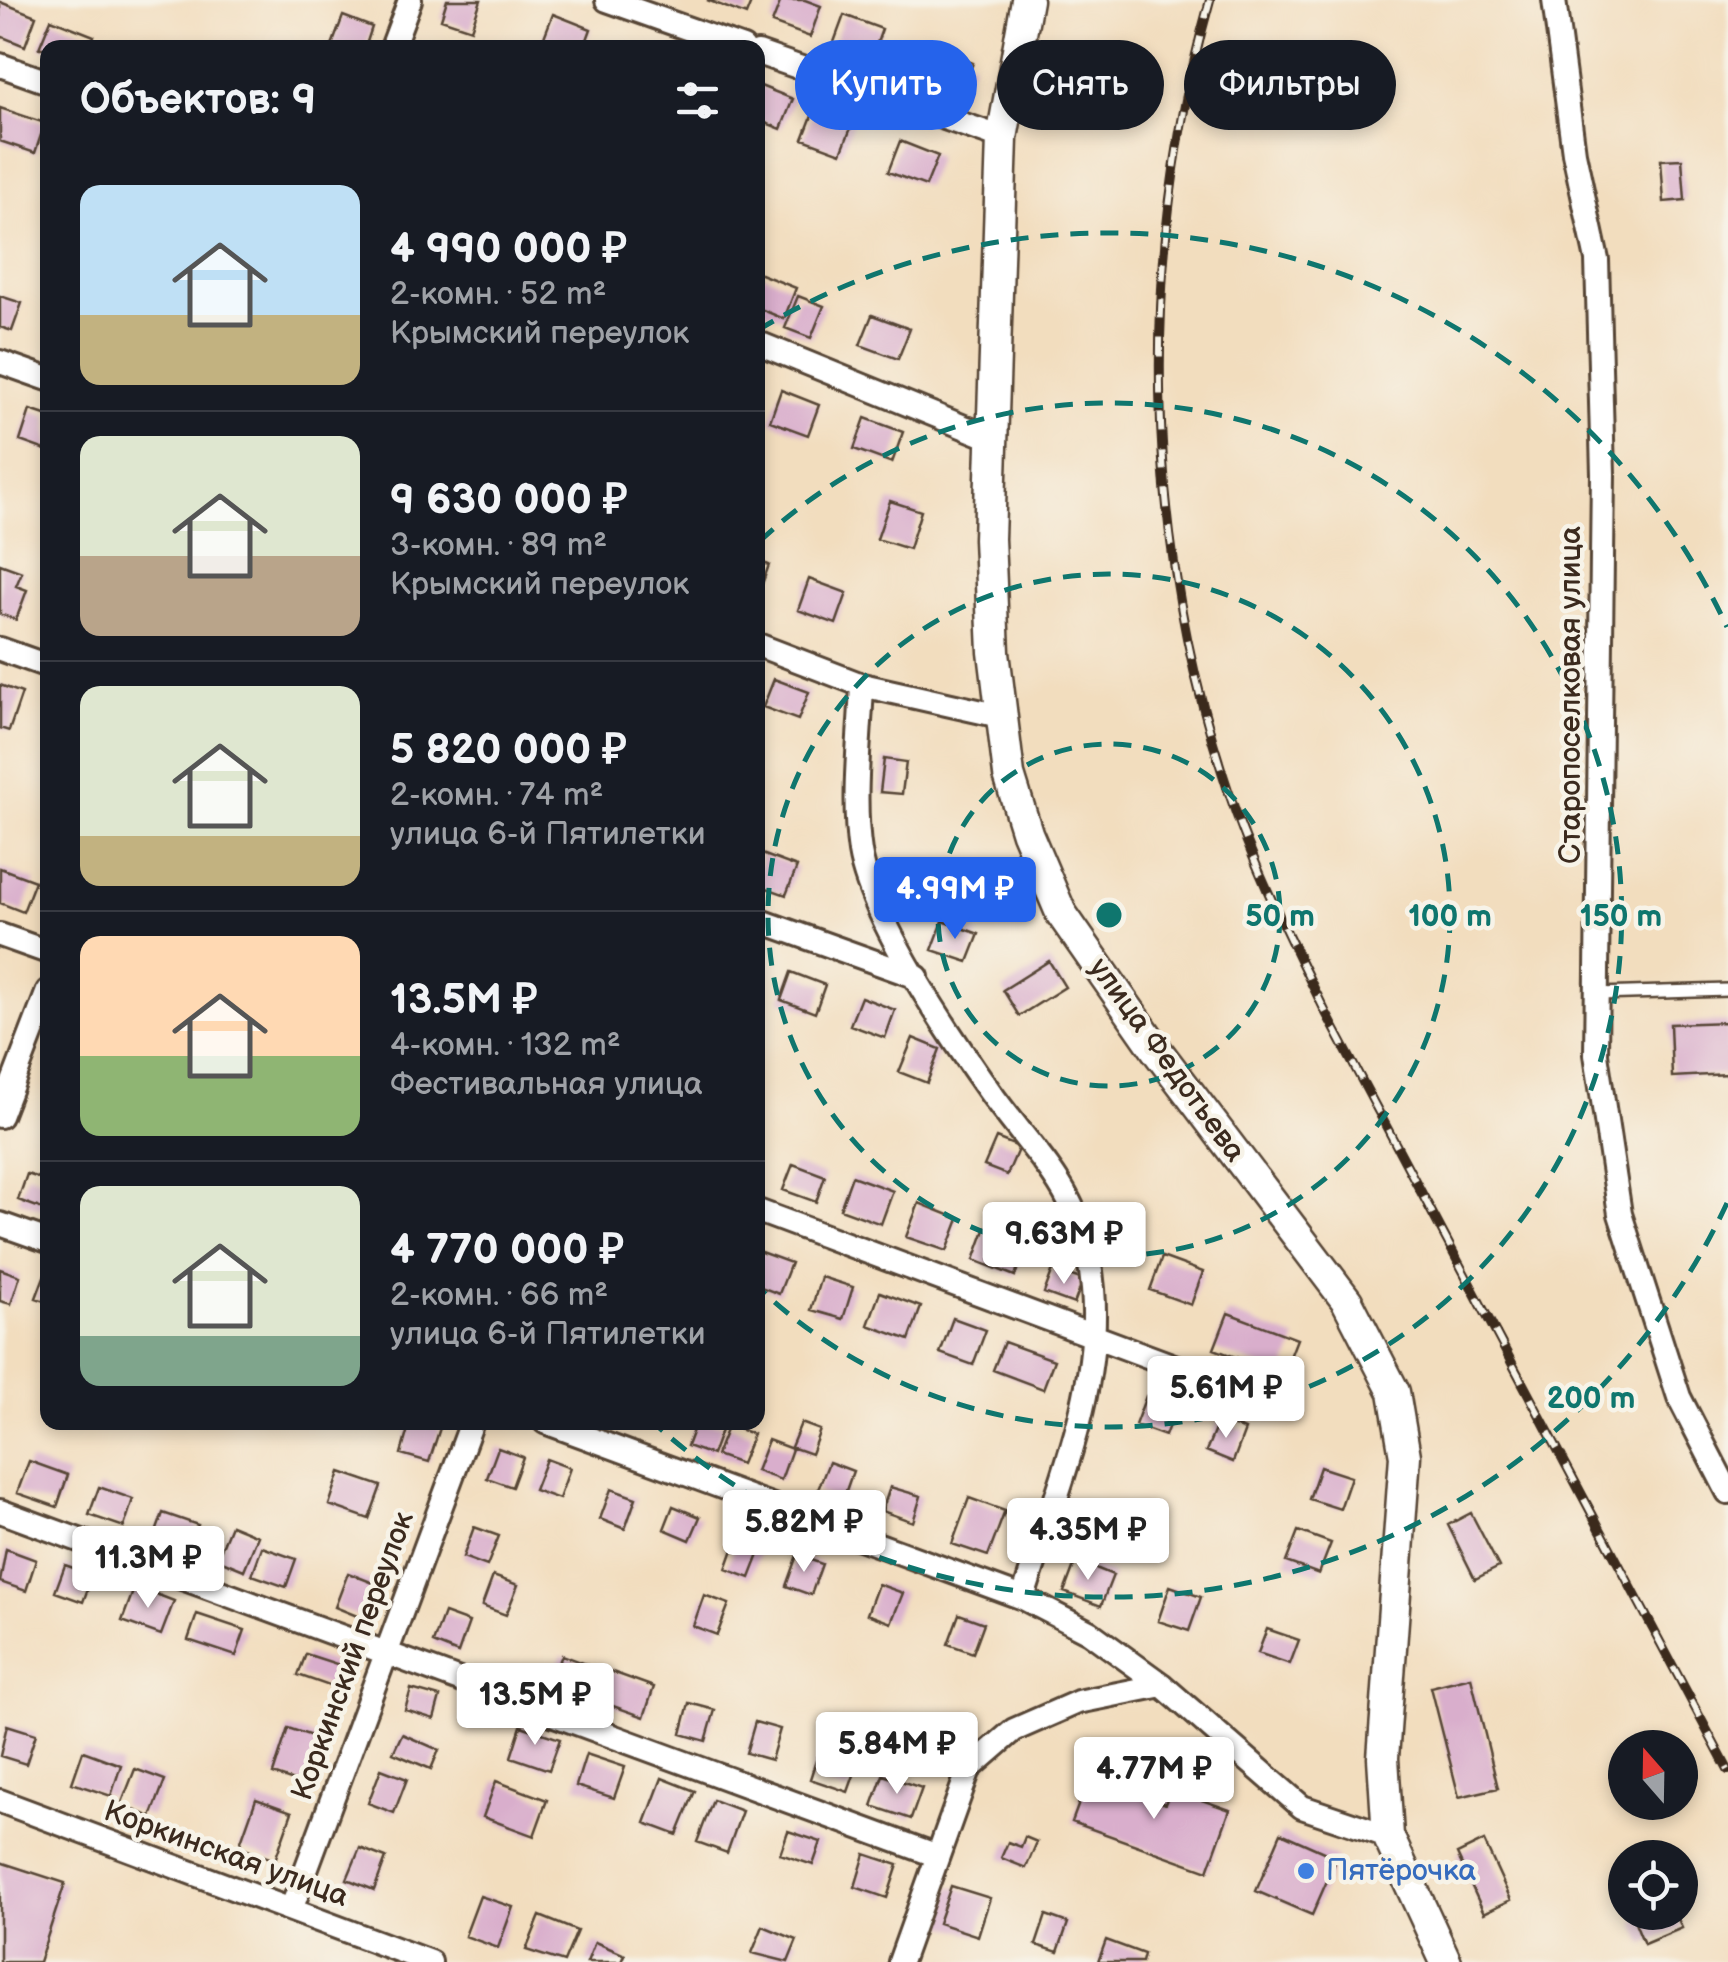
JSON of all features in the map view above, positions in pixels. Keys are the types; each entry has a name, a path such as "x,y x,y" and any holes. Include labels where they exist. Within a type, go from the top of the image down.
{"main road":[{"name":"улица Федотьева","path":"1028,0 1002,138 989,539 1000,716 1009,776 1027,833 1061,913 1158,1052 1347,1301 1394,1392 1405,1456 1386,1681 1383,1758 1388,1836 1435,1954"}],"street":[{"path":"395,40 410,0"},
{"path":"607,0 720,40"},
{"name":"Старопоселковая улица","path":"1554,0 1574,153 1597,260 1602,474 1596,1054 1620,1214 1679,1397 1728,1492"},
{"path":"765,55 1002,138"},
{"path":"0,65 40,79"},
{"path":"765,346 992,438"},
{"path":"0,362 40,375"},
{"path":"765,648 862,685 1000,716"},
{"path":"0,649 40,663"},
{"path":"862,685 860,854 891,935 992,1094 1040,1151 1075,1205 1093,1287 1094,1364 1024,1598"},
{"path":"765,923 917,978"},
{"path":"0,935 40,949"},
{"path":"0,1116 40,1012"},
{"path":"765,1214 1094,1333 1190,1372"},
{"path":"0,1224 40,1238"},
{"name":"Коркинский переулок","path":"291,1910 469,1430"},
{"path":"566,1430 1024,1598 1089,1632 1162,1685 1302,1807 1388,1836"},
{"path":"0,1511 938,1856"},
{"path":"900,1962 969,1769 1014,1730 1078,1702 1162,1685"},
{"name":"Коркинская улица","path":"0,1801 430,1962"}],"lane":[{"path":"1598,994 1728,990"}],"building":[{"path":"447,0 481,0 471,29 441,19"},
{"path":"707,0 752,0 746,15"},
{"path":"781,0 805,0 821,6 810,37 772,23"},
{"path":"0,2 36,16 25,46 0,36"},
{"path":"553,14 591,29 587,40 543,40"},
{"path":"844,15 882,29 878,40 835,40"},
{"path":"343,16 372,27 368,40 334,40"},
{"path":"51,19 94,36 93,40 42,40"},
{"path":"765,88 793,99 781,129 765,123"},
{"path":"0,108 40,121 35,153 0,141"},
{"path":"806,130 850,130 841,153 803,139"},
{"path":"900,141 938,156 926,186 888,172"},
{"path":"1682,159 1685,200 1664,202 1661,160"},
{"path":"765,276 796,288 784,319 765,311"},
{"path":"0,296 22,303 12,331 0,327"},
{"path":"798,296 824,306 811,338 785,328"},
{"path":"872,315 910,329 898,359 860,345"},
{"path":"781,390 819,405 808,435 770,421"},
{"path":"30,410 40,413 40,448 20,441"},
{"path":"865,418 903,432 892,463 854,449"},
{"path":"890,501 921,511 909,549 877,539"},
{"path":"0,564 22,572 16,586 27,590 16,620 0,614"},
{"path":"809,579 847,593 836,624 798,610"},
{"path":"774,679 809,692 798,720 765,708"},
{"path":"0,685 22,693 9,731 0,728"},
{"path":"884,759 906,762 902,794 880,792"},
{"path":"765,855 797,867 786,895 765,888"},
{"path":"0,868 35,881 23,912 0,903"},
{"path":"943,921 979,934 968,962 932,950"},
{"path":"1049,961 1065,987 1019,1016 1003,990"},
{"path":"791,972 825,985 815,1013 781,1000"},
{"path":"861,997 895,1010 885,1038 850,1025"},
{"path":"1728,1022 1728,1074 1672,1077 1670,1024"},
{"path":"913,1038 940,1049 927,1083 899,1072"},
{"path":"996,1138 1019,1147 1007,1175 984,1166"},
{"path":"793,1164 825,1176 816,1202 783,1190"},
{"path":"27,1174 40,1178 40,1208 18,1200"},
{"path":"852,1176 893,1191 881,1224 840,1209"},
{"path":"919,1203 959,1219 947,1251 906,1237"},
{"path":"986,1227 1027,1242 1015,1276 974,1260"},
{"path":"765,1254 791,1263 779,1294 765,1289"},
{"path":"1162,1257 1203,1272 1191,1305 1150,1290"},
{"path":"0,1269 20,1276 11,1304 0,1301"},
{"path":"1053,1269 1083,1280 1074,1304 1044,1293"},
{"path":"821,1277 853,1287 843,1319 811,1310"},
{"path":"880,1292 921,1307 909,1340 868,1325"},
{"path":"1228,1313 1297,1339 1283,1375 1214,1349"},
{"path":"953,1318 986,1330 973,1365 940,1353"},
{"path":"1004,1342 1054,1360 1043,1389 993,1370"},
{"path":"1146,1396 1176,1406 1165,1436 1135,1425"},
{"path":"1219,1420 1245,1430 1233,1462 1206,1451"},
{"path":"801,1423 820,1430 811,1454 791,1447"},
{"path":"408,1430 439,1430 429,1462 401,1454"},
{"path":"693,1430 721,1430 712,1455 687,1446"},
{"path":"726,1430 753,1434 741,1464 716,1455"},
{"path":"768,1440 792,1449 781,1480 756,1471"},
{"path":"498,1448 523,1457 512,1487 487,1478"},
{"path":"546,1459 570,1468 559,1499 534,1490"},
{"path":"29,1461 68,1475 57,1507 17,1493"},
{"path":"829,1462 853,1471 842,1502 817,1492"},
{"path":"1320,1467 1351,1477 1340,1509 1309,1499"},
{"path":"340,1472 381,1486 369,1519 329,1505"},
{"path":"99,1487 133,1499 124,1527 89,1515"},
{"path":"890,1487 921,1496 913,1522 882,1511"},
{"path":"611,1489 636,1498 625,1529 600,1519"},
{"path":"969,1498 1005,1511 988,1556 952,1544"},
{"path":"673,1506 700,1517 690,1540 664,1529"},
{"path":"163,1513 198,1525 188,1553 153,1541"},
{"path":"1471,1513 1499,1567 1475,1579 1448,1525"},
{"path":"231,1525 258,1536 244,1570 217,1559"},
{"path":"474,1527 499,1536 487,1566 463,1557"},
{"path":"1298,1531 1331,1543 1319,1574 1286,1562"},
{"path":"737,1538 762,1547 750,1578 726,1569"},
{"path":"262,1547 296,1559 286,1587 252,1575"},
{"path":"6,1549 36,1560 26,1591 0,1582"},
{"path":"797,1555 822,1564 811,1595 786,1586"},
{"path":"1076,1560 1113,1575 1101,1606 1064,1592"},
{"path":"65,1565 93,1575 83,1602 55,1592"},
{"path":"348,1573 376,1584 362,1618 335,1607"},
{"path":"493,1576 518,1585 506,1615 482,1606"},
{"path":"878,1584 903,1593 891,1623 867,1614"},
{"path":"135,1586 174,1601 161,1635 122,1621"},
{"path":"1170,1586 1201,1597 1189,1631 1158,1621"},
{"path":"704,1595 729,1604 717,1635 693,1626"},
{"path":"444,1613 469,1622 458,1653 433,1643"},
{"path":"197,1614 245,1630 236,1656 188,1640"},
{"path":"959,1614 984,1623 973,1653 948,1644"},
{"path":"1267,1629 1299,1640 1290,1664 1258,1653"},
{"path":"306,1654 346,1667 338,1689 298,1675"},
{"path":"562,1655 586,1664 575,1694 550,1685"},
{"path":"604,1669 654,1687 644,1717 593,1699"},
{"path":"1471,1677 1498,1788 1459,1797 1431,1687"},
{"path":"411,1689 440,1697 434,1719 405,1710"},
{"path":"689,1703 715,1710 706,1741 681,1734"},
{"path":"755,1722 780,1729 771,1760 746,1753"},
{"path":"7,1725 36,1734 26,1764 0,1756"},
{"path":"521,1726 560,1739 549,1770 511,1757"},
{"path":"288,1728 321,1739 305,1785 273,1774"},
{"path":"402,1734 439,1750 431,1769 393,1753"},
{"path":"820,1748 859,1761 848,1792 810,1779"},
{"path":"83,1751 121,1765 111,1796 72,1783"},
{"path":"586,1754 625,1767 614,1798 576,1786"},
{"path":"135,1769 165,1780 151,1817 121,1805"},
{"path":"381,1769 407,1779 394,1813 368,1803"},
{"path":"883,1775 922,1788 911,1819 872,1806"},
{"path":"1089,1776 1165,1804 1171,1789 1230,1810 1208,1871 1072,1822"},
{"path":"662,1778 695,1791 677,1835 645,1823"},
{"path":"496,1781 547,1800 534,1836 483,1817"},
{"path":"256,1799 292,1812 275,1860 239,1847"},
{"path":"713,1800 742,1811 727,1853 697,1842"},
{"path":"788,1831 821,1842 813,1865 780,1854"},
{"path":"1281,1833 1337,1858 1312,1915 1256,1891"},
{"path":"1025,1837 1037,1842 1026,1868 1001,1858 1008,1842 1021,1847"},
{"path":"1484,1841 1511,1900 1484,1913 1457,1854"},
{"path":"360,1848 386,1858 374,1890 347,1879"},
{"path":"865,1854 898,1865 887,1898 855,1887"},
{"path":"0,1862 65,1883 39,1962 0,1962"},
{"path":"951,1886 990,1898 978,1936 938,1923"},
{"path":"480,1896 513,1907 498,1948 465,1936"},
{"path":"1046,1915 1068,1923 1058,1952 1036,1945"},
{"path":"540,1916 577,1931 564,1962 526,1950"},
{"path":"763,1926 797,1940 788,1962 752,1953"},
{"path":"1638,1930 1677,1930 1644,1944"},
{"path":"1106,1940 1144,1954 1142,1962 1098,1962"},
{"path":"595,1942 625,1955 622,1962 587,1962"}],"railway":[{"path":"1210,0 1187,97 1170,196 1160,396 1166,496 1179,596 1200,694 1228,790 1273,902 1325,1011 1728,1770"}],"place":[{"name":"Пятёрочка","path":"1306,1871"}]}
